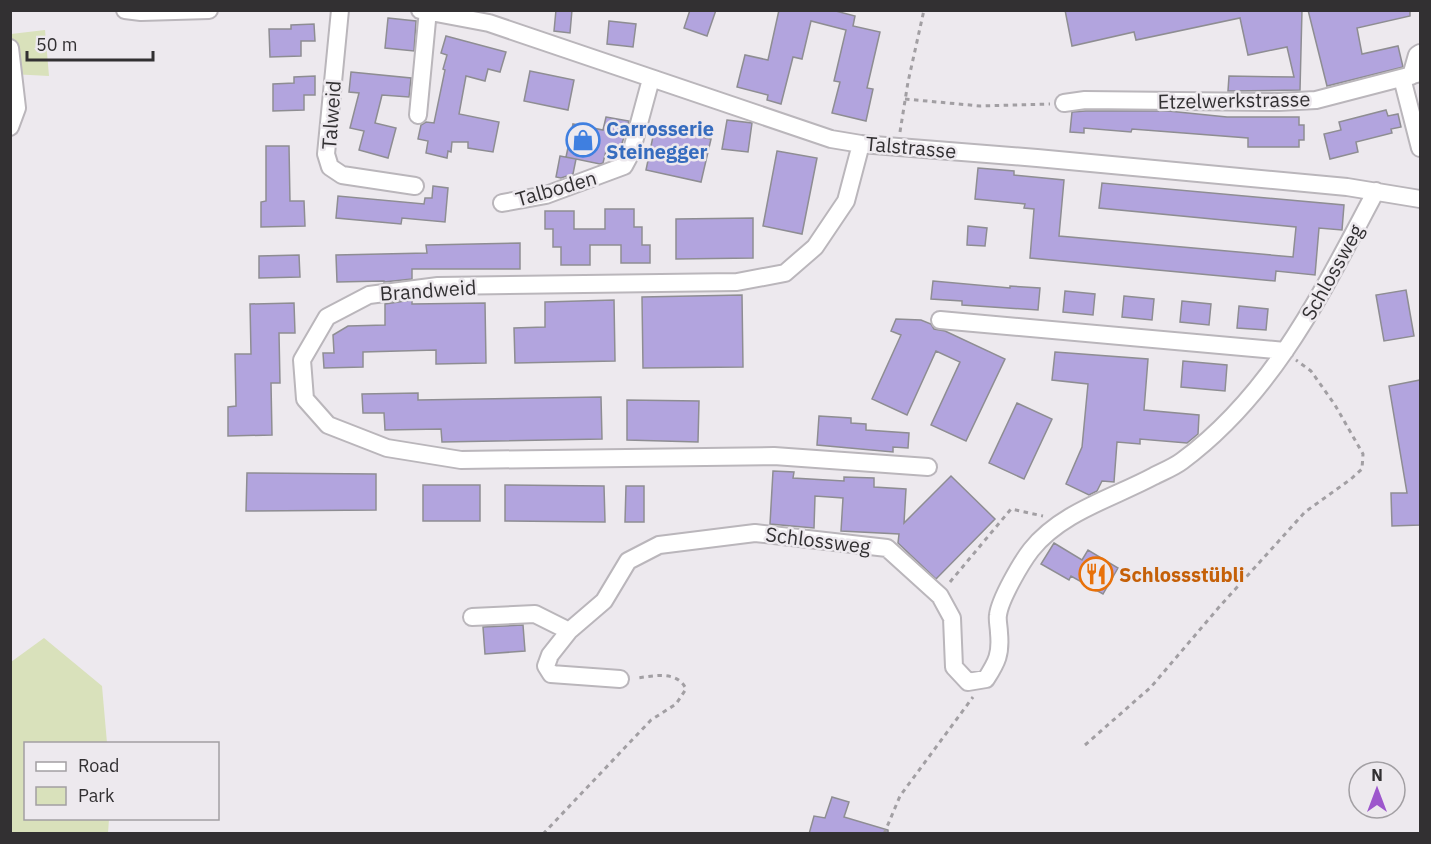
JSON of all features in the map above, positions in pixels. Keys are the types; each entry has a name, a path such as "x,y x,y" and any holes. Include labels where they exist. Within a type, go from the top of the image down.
{"street":[{"path":"125,10 141,12 208,10"},
{"name":"Talweid","path":"340,10 326,154 330,167 342,175 415,186"},
{"name":"Talstrasse","path":"420,10 489,23 831,139 861,144 1061,160 1376,191 1420,199"},
{"path":"418,115 428,11"},
{"path":"10,48 17,108 10,127"},
{"path":"1420,53 1417,55 1411,76 1420,148"},
{"name":"Etzelwerkstrasse","path":"1064,103 1085,100 1278,102 1316,100 1411,76"},
{"name":"Talboden","path":"502,203 546,195 624,166 631,153 651,79"},
{"name":"Brandweid","path":"861,144 846,201 816,247 784,273 737,282 438,286 369,295 327,316 302,360 305,399 328,425 387,448 461,460 774,456 928,467"},
{"name":"Schlossweg","path":"620,679 550,674 546,666 550,655 569,631 604,601 628,561 660,545 755,533 887,548 940,596 952,618 954,666 968,682 986,679 998,661 1000,641 998,615 1010,584 1031,550 1049,533 1083,509 1126,491 1180,463 1220,430 1248,401 1306,321 1376,191"},
{"path":"940,320 1285,351"},
{"path":"472,617 535,614 569,631"}],"path":[{"path":"898,146 905,99 924,10"},
{"path":"905,99 980,106 1064,103"},
{"path":"1085,745 1151,687 1305,512 1362,469 1363,454 1335,405 1311,371 1285,351"},
{"path":"940,596 1011,509 1044,516 1049,533"},
{"path":"543,834 651,720 676,704 686,689 682,681 674,676 620,679"},
{"path":"884,834 900,796 986,679"}],"green space":[{"path":"45,30 49,76 11,74 11,34"},
{"path":"44,638 102,686 107,742 24,742 24,820 109,820 108,833 11,833 11,662"}],"building":[{"path":"556,10 572,10 570,33 554,31"},
{"path":"690,10 716,10 707,36 684,28"},
{"path":"779,10 832,10 855,16 853,26 880,32 867,88 873,89 866,121 832,113 840,82 834,81 846,30 811,21 802,59 793,57 781,104 767,100 768,95 737,87 745,55 768,60"},
{"path":"1065,10 1302,10 1300,90 1228,91 1229,76 1294,77 1287,47 1248,55 1240,18 1136,40 1134,32 1072,46"},
{"path":"1308,10 1410,10 1410,16 1357,28 1362,54 1398,46 1403,67 1327,86"},
{"path":"388,18 416,21 414,51 385,48"},
{"path":"609,21 636,24 633,47 607,44"},
{"path":"314,24 315,41 301,41 301,56 270,57 269,29 291,29 291,25"},
{"path":"446,36 506,52 500,72 488,69 485,81 466,76 459,114 499,122 493,152 468,148 468,142 452,142 451,152 448,151 447,158 426,153 428,141 418,139 421,125 426,122 434,123 445,70 443,69 447,55 441,53"},
{"path":"530,71 574,80 568,110 524,101"},
{"path":"351,72 411,78 409,97 382,95 375,123 396,128 388,158 359,150 364,131 350,128 359,93 349,92"},
{"path":"315,76 315,95 304,95 304,110 273,111 273,84 294,83 294,77"},
{"path":"1386,110 1388,116 1398,114 1401,127 1391,129 1392,133 1356,142 1358,152 1330,159 1324,134 1341,130 1339,122"},
{"path":"1168,111 1227,117 1299,117 1299,125 1304,125 1304,140 1299,140 1299,147 1248,147 1248,138 1132,129 1131,132 1084,128 1084,133 1070,132 1072,112"},
{"path":"606,117 629,121 619,153 606,151 603,163 600,164 566,157 573,124 603,130"},
{"path":"727,120 752,123 748,152 722,149"},
{"path":"655,127 711,139 701,182 646,170"},
{"path":"266,146 289,146 290,201 304,201 305,226 261,227 261,202 266,201"},
{"path":"777,151 817,158 802,234 763,226"},
{"path":"560,156 576,159 573,174 561,178 556,177"},
{"path":"978,168 1014,171 1014,175 1064,180 1059,236 1293,257 1296,227 1099,208 1102,183 1344,205 1342,230 1319,228 1315,275 1276,271 1275,281 1030,258 1034,209 1024,208 1025,204 975,199"},
{"path":"433,186 448,188 445,222 402,218 401,224 336,218 338,196 424,204 425,198 432,198"},
{"path":"605,209 634,209 634,227 642,227 642,245 650,245 650,263 621,263 621,245 590,245 590,265 561,265 561,247 553,247 553,229 545,229 545,211 574,211 574,229 605,229"},
{"path":"753,218 753,258 676,259 676,219"},
{"path":"968,226 987,228 985,246 967,245"},
{"path":"520,243 520,269 412,269 412,279 384,282 337,282 336,255 427,253 426,245"},
{"path":"299,255 300,277 259,278 259,256"},
{"path":"933,281 1010,288 1010,286 1040,288 1038,310 962,305 962,301 931,299"},
{"path":"1406,290 1414,336 1384,341 1376,295"},
{"path":"1065,291 1095,294 1093,315 1063,312"},
{"path":"742,295 743,367 643,368 642,297"},
{"path":"1124,296 1154,299 1152,320 1122,317"},
{"path":"412,300 412,304 485,303 486,363 436,364 436,350 363,352 363,367 324,368 323,353 334,353 333,335 348,326 385,325 385,304"},
{"path":"614,300 615,361 515,363 514,328 545,327 545,302"},
{"path":"1182,301 1211,304 1209,325 1180,322"},
{"path":"294,303 295,333 279,333 280,383 271,383 272,435 228,436 228,407 236,406 235,354 251,354 250,304"},
{"path":"1239,306 1268,309 1266,330 1237,328"},
{"path":"896,319 921,320 931,324 934,329 945,331 1005,359 966,441 931,425 960,362 936,351 907,415 872,399 901,335 891,331"},
{"path":"1055,352 1148,359 1144,410 1199,415 1198,434 1187,443 1140,439 1140,444 1117,442 1114,482 1102,481 1097,491 1089,495 1066,484 1082,447 1088,384 1052,380"},
{"path":"1183,361 1227,365 1225,391 1181,387"},
{"path":"1420,380 1420,525 1392,526 1391,493 1407,493 1389,386"},
{"path":"418,393 418,400 601,397 602,439 442,442 441,429 385,430 384,413 363,413 362,394"},
{"path":"627,400 699,401 698,442 627,440"},
{"path":"1017,403 1052,419 1024,479 989,463"},
{"path":"819,416 851,418 851,423 866,424 866,430 909,433 908,448 893,447 893,452 817,445"},
{"path":"773,471 794,472 793,478 844,481 844,477 874,478 874,487 906,489 904,523 951,476 995,519 936,579 898,543 899,534 841,531 843,498 815,496 814,528 770,524"},
{"path":"247,473 376,474 376,510 246,511"},
{"path":"423,485 480,485 480,521 423,521"},
{"path":"505,485 604,486 605,522 505,521"},
{"path":"626,486 644,486 644,522 625,522"},
{"path":"1054,543 1082,560 1088,550 1118,568 1103,594 1071,576 1069,580 1041,564"},
{"path":"523,625 525,651 485,654 483,627"},
{"path":"832,797 849,802 844,817 888,830 888,834 809,834 814,816 825,818"}],"place":[{"name":"Carrosserie Steinegger","path":"583,140"},
{"name":"Schlossstübli","path":"1096,574"}]}
